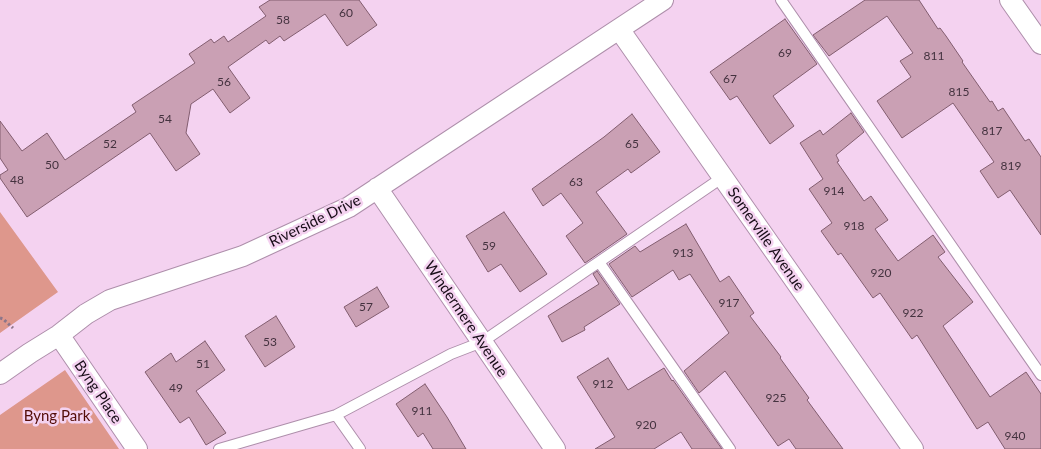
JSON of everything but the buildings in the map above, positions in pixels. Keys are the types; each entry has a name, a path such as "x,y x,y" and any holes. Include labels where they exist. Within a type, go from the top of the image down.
{"street":[{"name":"Riverside Drive","path":"0,374 59,335 86,314 110,300 243,256 349,207 663,0"},
{"path":"1010,0 1041,44"},
{"name":"Somerville Avenue","path":"619,30 913,449"},
{"name":"Windermere Avenue","path":"377,188 555,449"},
{"name":"Byng Place","path":"59,335 137,449"}],"lane":[{"path":"781,0 1041,375"},
{"path":"219,449 336,415 451,354 482,342 723,177"},
{"path":"599,262 730,449"},
{"path":"336,415 360,449"}],"path":[{"path":"0,318 3,318 13,328"}],"green space":[{"path":"0,212 58,292 0,333"},
{"name":"Byng Park","path":"65,370 119,449 0,449 0,415"}]}
